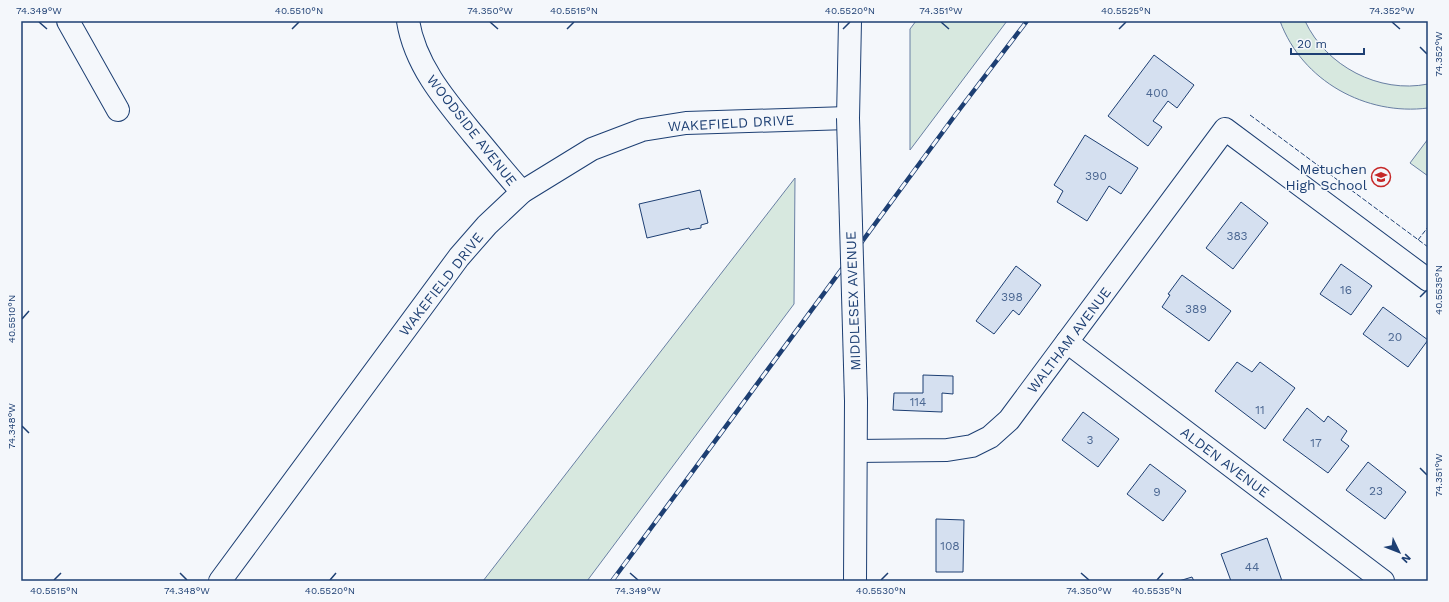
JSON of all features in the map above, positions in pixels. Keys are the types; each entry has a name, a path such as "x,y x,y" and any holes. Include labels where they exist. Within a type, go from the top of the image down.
{"street":[{"path":"68,21 118,110"},
{"name":"WOODSIDE AVENUE","path":"408,21 410,34 424,69 449,106 522,192"},
{"name":"MIDDLESEX AVENUE","path":"850,21 848,118 856,401 855,581"},
{"name":"WAKEFIELD DRIVE","path":"220,581 459,257 487,225 522,192 592,149 642,130 686,124 848,118"},
{"name":"WALTHAM AVENUE","path":"856,451 947,450 972,446 990,437 1009,420 1225,129 1428,280"},
{"name":"ALDEN AVENUE","path":"1067,342 1383,581"}],"shaded area":[{"path":"916,21 1007,21 910,150 910,29"},
{"path":"1280,21 1305,21 1314,37 1326,51 1340,63 1356,73 1391,85 1410,86 1428,84 1428,108 1405,109 1382,106 1360,100 1339,90 1320,77 1304,61 1290,42"},
{"path":"1428,139 1428,176 1410,163"},
{"path":"795,178 794,304 587,581 483,581"}],"building":[{"path":"1154,55 1194,85 1177,108 1168,101 1153,121 1162,127 1148,146 1108,116"},
{"path":"1085,135 1138,168 1121,194 1109,186 1087,221 1057,202 1063,191 1054,185"},
{"path":"700,190 708,223 701,225 701,228 690,230 689,228 647,238 639,204"},
{"path":"1241,202 1268,223 1233,269 1206,248"},
{"path":"1341,264 1372,286 1351,315 1320,294"},
{"path":"1016,266 1041,285 1019,315 1013,310 994,334 976,321"},
{"path":"1182,275 1231,311 1209,341 1162,307 1170,295 1168,294"},
{"path":"1383,307 1428,340 1408,367 1363,334"},
{"path":"1237,362 1252,372 1260,362 1295,388 1265,429 1215,391"},
{"path":"923,375 953,376 953,394 942,393 942,412 893,410 894,393 923,393"},
{"path":"1307,408 1324,422 1328,416 1347,431 1341,440 1349,446 1328,473 1283,440"},
{"path":"1083,412 1119,439 1098,467 1062,440"},
{"path":"1368,462 1406,492 1385,519 1346,490"},
{"path":"1150,464 1186,491 1163,521 1127,494"},
{"path":"936,519 964,520 963,572 936,572"},
{"path":"1267,538 1282,581 1231,581 1221,554"},
{"path":"1192,577 1194,581 1179,581"}],"railway":[{"path":"612,581 956,114 1027,21"}],"fence":[{"path":"1250,115 1428,247"},
{"path":"1418,240 1428,227"}],"place":[{"name":"Metuchen High School","path":"1381,177"}]}
